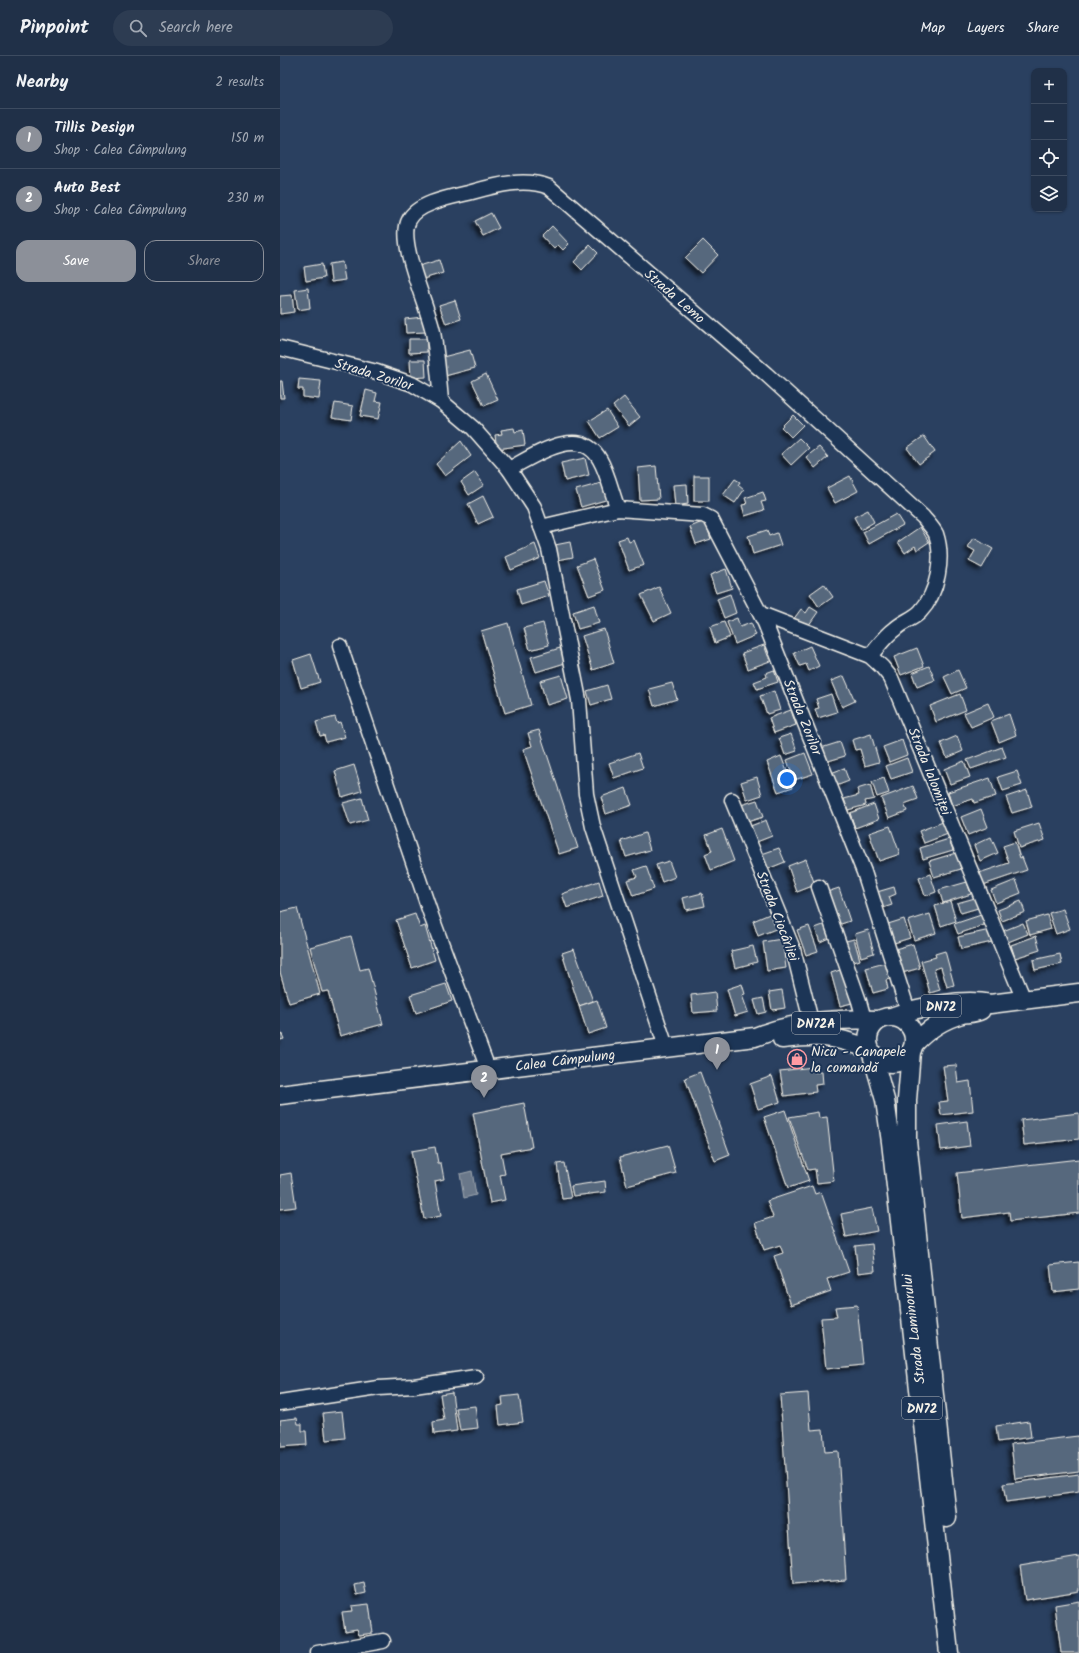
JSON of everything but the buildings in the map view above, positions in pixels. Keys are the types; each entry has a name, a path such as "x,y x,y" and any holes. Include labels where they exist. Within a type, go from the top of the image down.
{"main road":[{"name":"Calea Câmpulung","path":"280,1095 755,1036 775,1029 813,1030 951,1004 979,1002 990,1004 1079,993"},
{"name":"Calea Câmpulung","path":"813,1030 871,1051 878,1059 892,1063 906,1058 930,1029 962,1014 980,1011 990,1004"},
{"name":"DN72","path":"871,1051 868,1036 870,1030 886,1017 901,1019 907,1023 912,1029 914,1036 913,1048"},
{"name":"Strada Laminorului","path":"913,1048 908,1085 906,1125 910,1177 961,1653"},
{"name":"Strada Laminorului","path":"871,1051 885,1100 891,1142 949,1653"}],"street":[{"name":"Strada Lemo","path":"442,401 432,330 409,255 406,235 408,221 415,212 433,202 493,186 522,182 539,183 549,187 766,374 923,517 935,532 939,549 938,567 936,581 930,598 920,612 894,629 870,656"},
{"name":"Strada Zorilor","path":"280,348 377,372 412,384 442,401 473,428 509,469 534,507 549,549 579,700 586,794 593,827 666,1047"},
{"path":"509,469 551,447 569,442 589,447 600,460 618,509"},
{"name":"Strada Zorilor","path":"541,527 618,509 703,516 710,518 761,614 864,872 886,1017"},
{"name":"Strada Ialomiței","path":"761,614 870,656 891,678 1024,1000"},
{"path":"340,646 432,918 488,1069"},
{"name":"Strada Ciocârliei","path":"732,800 793,949 813,1030"},
{"path":"819,887 859,1002 886,1017"},
{"path":"280,1402 378,1388 414,1386 476,1377"},
{"path":"317,1653 383,1641"}],"water":[{"path":"472,1171 476,1195 464,1198 460,1174"}],"place":[{"name":"Nicu - Canapele la comandă","path":"797,1059"},
{"name":"Tillis Design","path":"717,1070"},
{"name":"Auto Best","path":"484,1098"}]}
